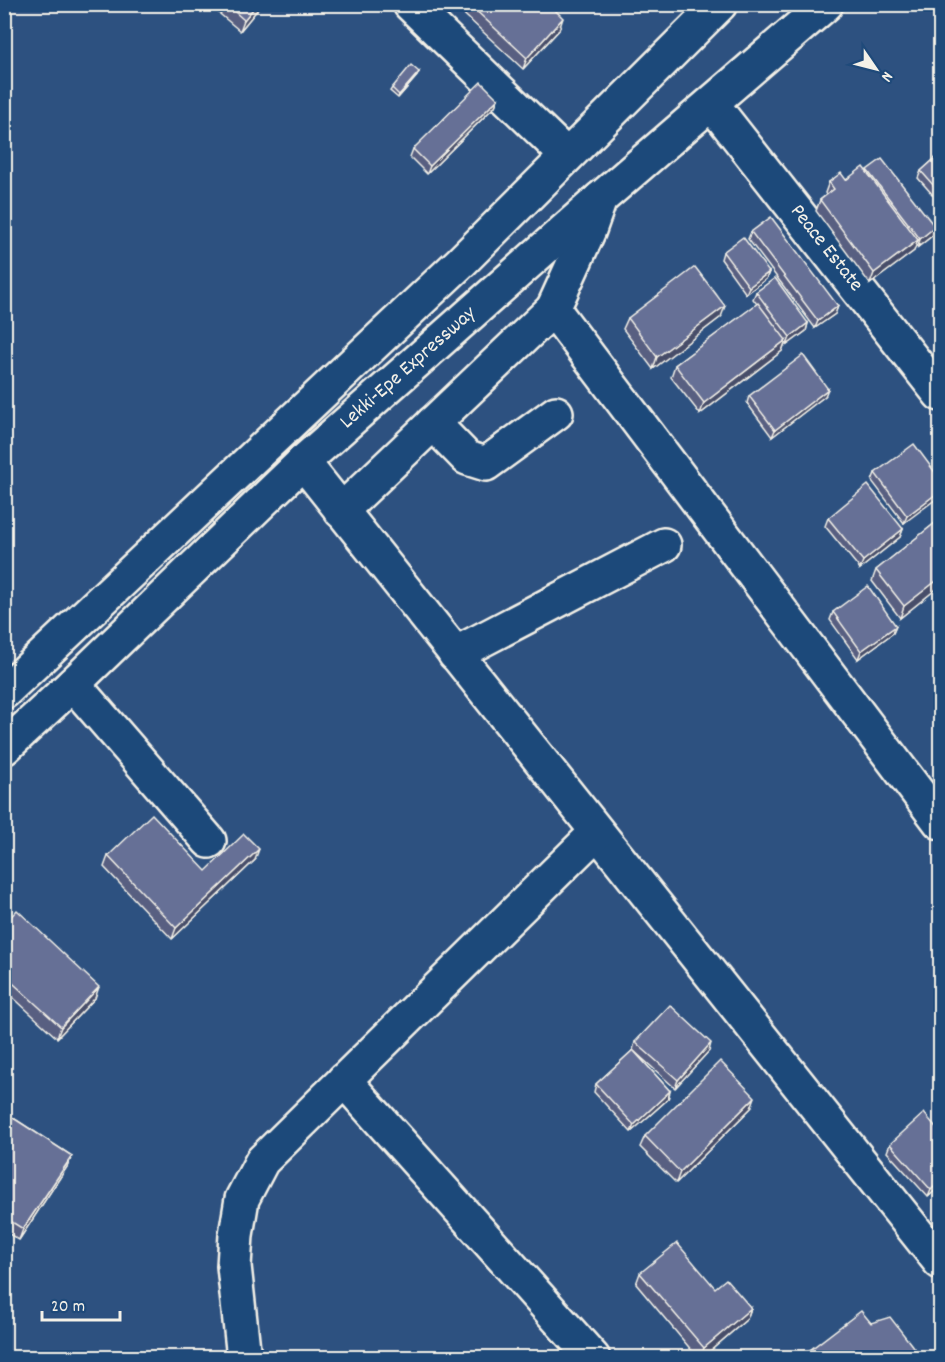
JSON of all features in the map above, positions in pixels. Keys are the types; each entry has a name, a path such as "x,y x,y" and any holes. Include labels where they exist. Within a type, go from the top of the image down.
{"main road":[{"path":"410,4 567,156"},
{"name":"Lekki-Epe Expressway","path":"4,692 461,262 720,4"},
{"name":"Lekki-Epe Expressway","path":"4,748 303,462 600,199 826,4"},
{"name":"Peace Estate","path":"712,104 940,394"},
{"path":"341,511 553,309 590,230 600,199"},
{"path":"553,309 940,822"},
{"path":"433,423 466,458 486,464 555,413"},
{"path":"303,462 940,1262"},
{"path":"455,654 664,545"},
{"path":"73,684 209,841"},
{"path":"244,1358 234,1266 236,1235 242,1199 262,1161 597,832"},
{"path":"344,1080 593,1358"}],"building":[{"path":"226,4 257,4 244,20"},
{"path":"469,4 549,4 563,18 527,58"},
{"path":"411,65 419,72 399,95 392,88"},
{"path":"481,82 498,99 430,166 413,149"},
{"path":"940,154 940,193 921,171"},
{"path":"882,159 935,227 920,239 867,170"},
{"path":"863,167 918,240 874,273 820,200 834,189 829,182 841,173 846,180"},
{"path":"771,217 838,306 818,321 751,232"},
{"path":"743,237 769,272 749,287 723,252"},
{"path":"695,267 725,306 657,357 628,318"},
{"path":"775,278 808,323 790,337 756,292"},
{"path":"758,303 786,340 704,403 675,365"},
{"path":"803,355 828,389 775,430 749,396"},
{"path":"914,444 940,479 940,491 907,516 875,473"},
{"path":"868,485 903,529 863,561 828,518"},
{"path":"940,519 940,578 904,606 876,570"},
{"path":"868,586 896,626 861,651 833,612"},
{"path":"152,814 206,871 244,834 259,849 176,928 108,856"},
{"path":"17,910 99,987 61,1027 4,975 4,924"},
{"path":"670,1005 711,1043 678,1080 635,1042"},
{"path":"633,1050 670,1091 634,1125 596,1084"},
{"path":"720,1061 755,1097 680,1172 645,1136"},
{"path":"4,1112 72,1156 23,1229 4,1217"},
{"path":"924,1113 940,1132 940,1181 931,1190 890,1144"},
{"path":"677,1243 715,1288 726,1279 751,1308 704,1348 640,1273"},
{"path":"4,1251 11,1255 4,1266"},
{"path":"861,1311 871,1323 890,1317 917,1352 910,1358 816,1358 810,1350"}]}
